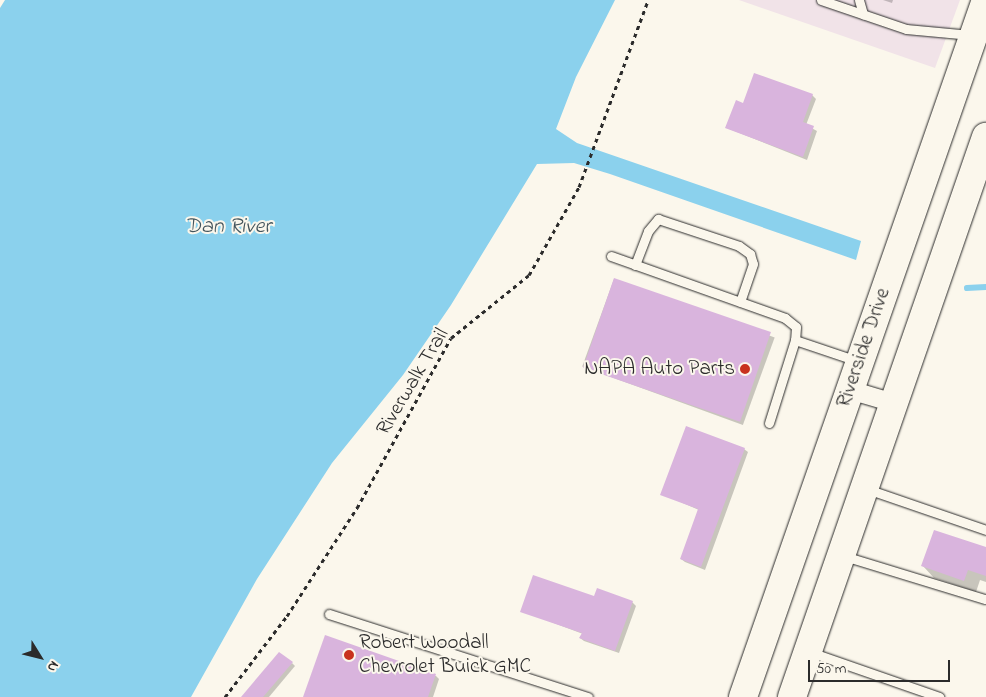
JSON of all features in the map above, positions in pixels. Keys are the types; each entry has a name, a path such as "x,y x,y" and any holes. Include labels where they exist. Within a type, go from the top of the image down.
{"main road":[{"name":"Riverside Drive","path":"743,697 986,0"},
{"path":"792,697 986,137"}],"street":[{"path":"850,390 894,404"}],"lane":[{"path":"821,0 906,29 974,36"},
{"path":"859,0 863,14"},
{"path":"635,265 648,231 658,219 739,246 750,254 753,264 740,302"},
{"path":"611,256 785,318 796,327 795,340 769,422"},
{"path":"795,340 859,362"},
{"path":"864,488 986,530"},
{"path":"841,556 985,599"},
{"path":"329,614 588,697"},
{"path":"808,651 939,697"}],"path":[{"name":"Riverwalk Trail","path":"225,697 287,616 357,508 451,338 528,275 579,187 648,0"}],"shaded area":[{"path":"739,0 960,0 935,68"}],"water":[{"name":"Dan River","path":"5,0 615,0 576,77 556,129 577,143 861,241 856,260 574,163 537,164 451,305 403,375 332,463 257,579 191,697 0,697 0,8"}],"building":[{"path":"754,73 813,94 803,122 814,126 803,157 725,128 736,100 743,103"},
{"path":"614,278 771,332 740,422 583,368"},
{"path":"686,426 745,448 701,567 680,559 698,509 660,495"},
{"path":"934,530 986,547 986,576 968,570 964,581 921,566"},
{"path":"533,575 594,596 597,588 633,601 615,651 579,638 582,633 520,612"},
{"name":"Robert Woodall Chevrolet Buick GMC","path":"325,635 436,674 428,697 303,697"},
{"path":"279,652 293,662 263,697 241,697"}],"waterway":[{"path":"967,288 986,287"}],"place":[{"name":"NAPA Auto Parts","path":"745,369"},
{"name":"Robert Woodall Chevrolet Buick GMC","path":"349,655"}]}
